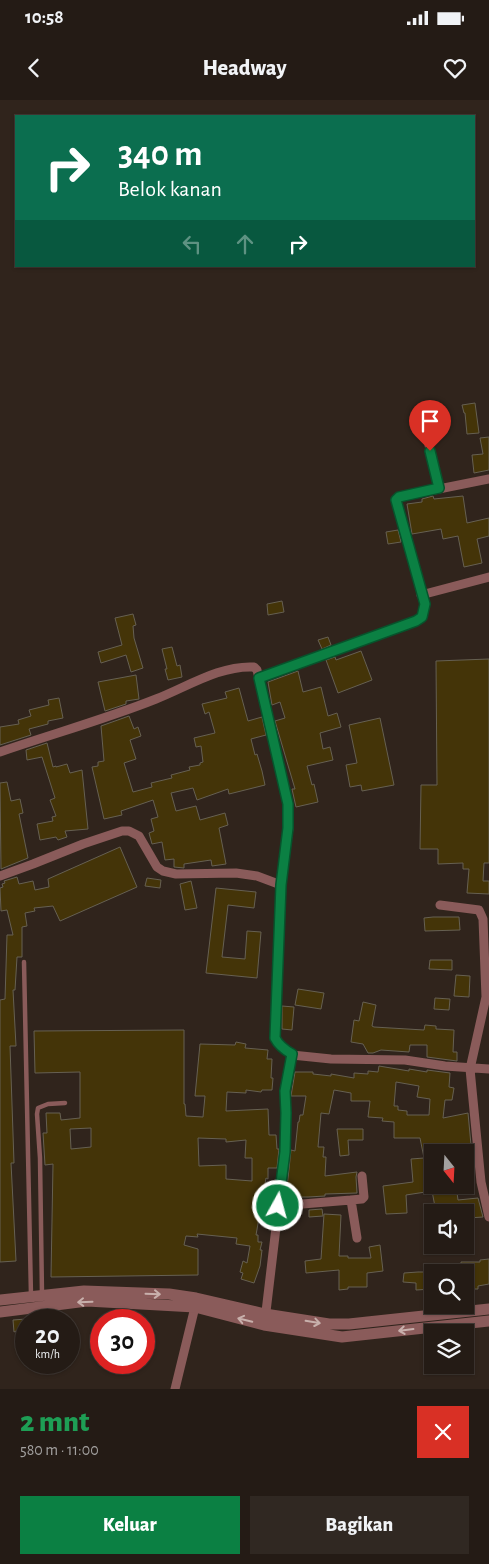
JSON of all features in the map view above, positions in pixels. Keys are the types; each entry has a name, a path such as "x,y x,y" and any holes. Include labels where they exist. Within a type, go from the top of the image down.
{"street":[{"path":"426,411 426,432 439,488"},
{"path":"259,678 416,621 422,617 425,604 396,500 399,497 489,479"},
{"path":"421,595 489,577"},
{"path":"0,752 156,699 220,672 243,667 254,667 259,678 288,804 288,828 281,885 275,1038 284,1050 292,1054 332,1059 405,1060 470,1069 489,1069"},
{"path":"0,876 84,844 122,831 129,831 139,836 157,867 163,872 176,874 236,873 257,876 281,885"},
{"path":"440,905 479,910 483,918 486,997 470,1069 481,1182 489,1217"},
{"path":"265,1320 285,1152 285,1091 292,1054"},
{"path":"278,1206 362,1199 364,1197 362,1176"},
{"path":"351,1200 357,1238"},
{"path":"0,1312 35,1299 84,1291 169,1294 196,1298 265,1320 329,1324 489,1310"},
{"path":"0,1300 35,1299 195,1308 265,1320 332,1336 366,1335 489,1320"},
{"path":"175,1389 195,1308"},
{"path":"366,1322 366,1335"}],"lane":[{"path":"24,962 35,1299"},
{"path":"35,1299 40,1158 37,1114 38,1108 48,1104 65,1103"}],"building":[{"path":"475,403 479,433 467,434 465,413 462,405"},
{"path":"489,437 489,470 474,473 472,455 483,454 480,438"},
{"path":"433,496 434,499 463,496 467,523 489,518 489,536 477,539 482,563 464,567 458,536 443,539 441,529 412,534 407,504 422,502 422,499"},
{"path":"398,530 401,542 388,544 386,532"},
{"path":"282,601 284,612 268,615 267,604"},
{"path":"133,614 136,625 133,626 134,638 143,668 131,672 126,655 101,663 98,652 122,645 115,618"},
{"path":"328,637 331,645 322,649 318,640"},
{"path":"172,647 177,666 180,665 182,677 168,680 162,649"},
{"path":"361,651 372,680 338,693 326,660 335,657 336,660"},
{"path":"489,659 489,863 484,863 483,881 489,881 489,894 467,893 469,869 463,869 463,863 438,864 438,849 420,849 421,785 437,785 436,661"},
{"path":"298,671 303,692 321,687 328,716 337,713 341,727 320,733 323,749 330,747 333,760 307,766 318,802 296,807 292,789 295,789 275,721 285,718 280,702 272,705 268,682"},
{"path":"136,675 139,699 126,701 126,704 105,711 98,682"},
{"path":"239,688 248,721 262,717 266,735 251,739 265,785 229,794 228,789 197,800 193,788 171,793 176,811 196,806 200,820 225,813 228,825 219,828 226,864 212,866 211,860 184,864 184,868 174,867 174,859 165,860 162,842 152,844 149,833 154,831 151,819 158,817 153,800 121,811 122,815 104,819 92,767 98,766 98,762 104,761 101,726 129,716 134,729 138,727 141,736 130,740 136,759 124,763 133,792 152,787 151,783 172,778 171,775 190,770 189,767 200,765 203,762 201,746 196,747 194,738 215,733 209,712 205,714 202,704 227,698 225,692"},
{"path":"59,698 63,718 48,721 48,724 29,729 31,735 0,745 0,727 19,724 18,720 31,716 29,710 49,705 48,700"},
{"path":"380,718 394,785 362,791 361,785 350,787 346,765 357,763 349,725"},
{"path":"47,743 53,767 67,764 70,773 82,770 88,829 65,831 67,837 58,840 56,837 40,840 37,824 53,821 52,817 56,816 50,800 55,798 42,757 27,760 26,750"},
{"path":"7,782 11,801 20,799 23,813 19,814 28,858 1,869 0,783"},
{"path":"120,847 137,887 60,921 53,906 34,908 35,911 25,913 27,926 22,927 22,957 17,957 15,990 13,990 16,1046 10,1046 14,1163 11,1163 16,1261 0,1262 0,1000 5,999 7,935 13,935 7,910 1,911 0,888 3,887 4,881 17,877 19,884 33,881 35,890 49,887 48,879"},
{"path":"147,878 161,880 160,888 145,886"},
{"path":"191,881 197,908 185,910 180,884"},
{"path":"216,888 256,892 254,908 228,905 222,957 245,959 247,931 261,932 257,978 206,973"},
{"path":"459,917 460,930 425,931 424,918"},
{"path":"430,960 452,960 452,970 429,969"},
{"path":"456,975 470,976 469,997 454,996"},
{"path":"298,989 324,993 321,1009 295,1005"},
{"path":"435,998 450,999 449,1010 434,1009"},
{"path":"363,1002 376,1005 372,1026 374,1027 424,1030 425,1025 436,1026 436,1029 454,1030 453,1052 457,1052 457,1061 427,1057 427,1045 410,1045 409,1052 381,1050 368,1053 363,1044 351,1042 354,1020 359,1021"},
{"path":"282,1006 294,1007 292,1030 282,1029"},
{"path":"184,1030 184,1104 186,1116 203,1117 205,1096 195,1096 200,1044 235,1045 236,1042 246,1044 245,1048 268,1050 267,1059 272,1059 272,1090 262,1090 261,1092 246,1090 246,1093 227,1092 226,1111 268,1109 269,1135 276,1135 277,1149 279,1149 277,1168 268,1168 268,1179 266,1178 256,1235 258,1235 258,1242 262,1242 260,1250 262,1250 260,1266 254,1283 241,1279 243,1273 240,1272 243,1261 247,1263 250,1246 236,1244 237,1238 197,1234 198,1237 186,1236 184,1245 198,1249 198,1275 51,1277 53,1164 45,1165 43,1133 47,1133 46,1113 60,1113 61,1120 80,1118 80,1072 35,1073 34,1031","holes":["91,1128 91,1147 71,1149 70,1129","198,1138 226,1139 226,1142 246,1140 245,1158 252,1158 252,1181 226,1179 226,1165 199,1166"]},
{"path":"379,1066 409,1071 409,1069 450,1073 449,1087 454,1088 452,1100 445,1100 443,1118 468,1113 471,1144 424,1144 424,1158 420,1138 394,1138 394,1122 382,1121 383,1118 368,1117 370,1101 351,1101 351,1093 334,1090 329,1114 321,1113 318,1147 324,1147 323,1157 326,1157 325,1176 357,1172 357,1193 286,1197 291,1150 295,1151 298,1122 300,1115 303,1115 306,1096 291,1096 295,1072 313,1072 313,1074 331,1076 331,1074 354,1078 354,1073 368,1074 368,1071 378,1072","holes":["396,1082 419,1086 417,1097 430,1099 429,1115 407,1115 407,1111 398,1110 398,1106 394,1106"]},
{"path":"337,1129 363,1129 363,1140 348,1140 349,1155 340,1156"},
{"path":"424,1158 424,1192 406,1195 407,1213 386,1214 383,1186 413,1182 411,1159"},
{"path":"433,1194 457,1194 458,1200 478,1198 483,1217 474,1218 474,1204 434,1204"},
{"path":"322,1209 323,1216 309,1217 309,1210"},
{"path":"324,1214 341,1215 339,1256 371,1258 369,1247 380,1245 383,1271 367,1273 367,1287 348,1287 348,1289 339,1290 339,1270 306,1273 305,1261 321,1259"},
{"path":"489,1259 489,1284 478,1286 478,1289 474,1289 474,1264 461,1264 461,1262 480,1262 480,1260"},
{"path":"424,1272 424,1290 416,1290 416,1283 403,1282 404,1273"},
{"path":"13,1320 15,1320 14,1332"}],"route":[{"path":"278,1206 285,1152 285,1091 292,1054 284,1050 275,1038 281,885 288,828 288,804 259,678 416,621 422,617 425,604 396,500 399,497 439,488 430,451"}]}
